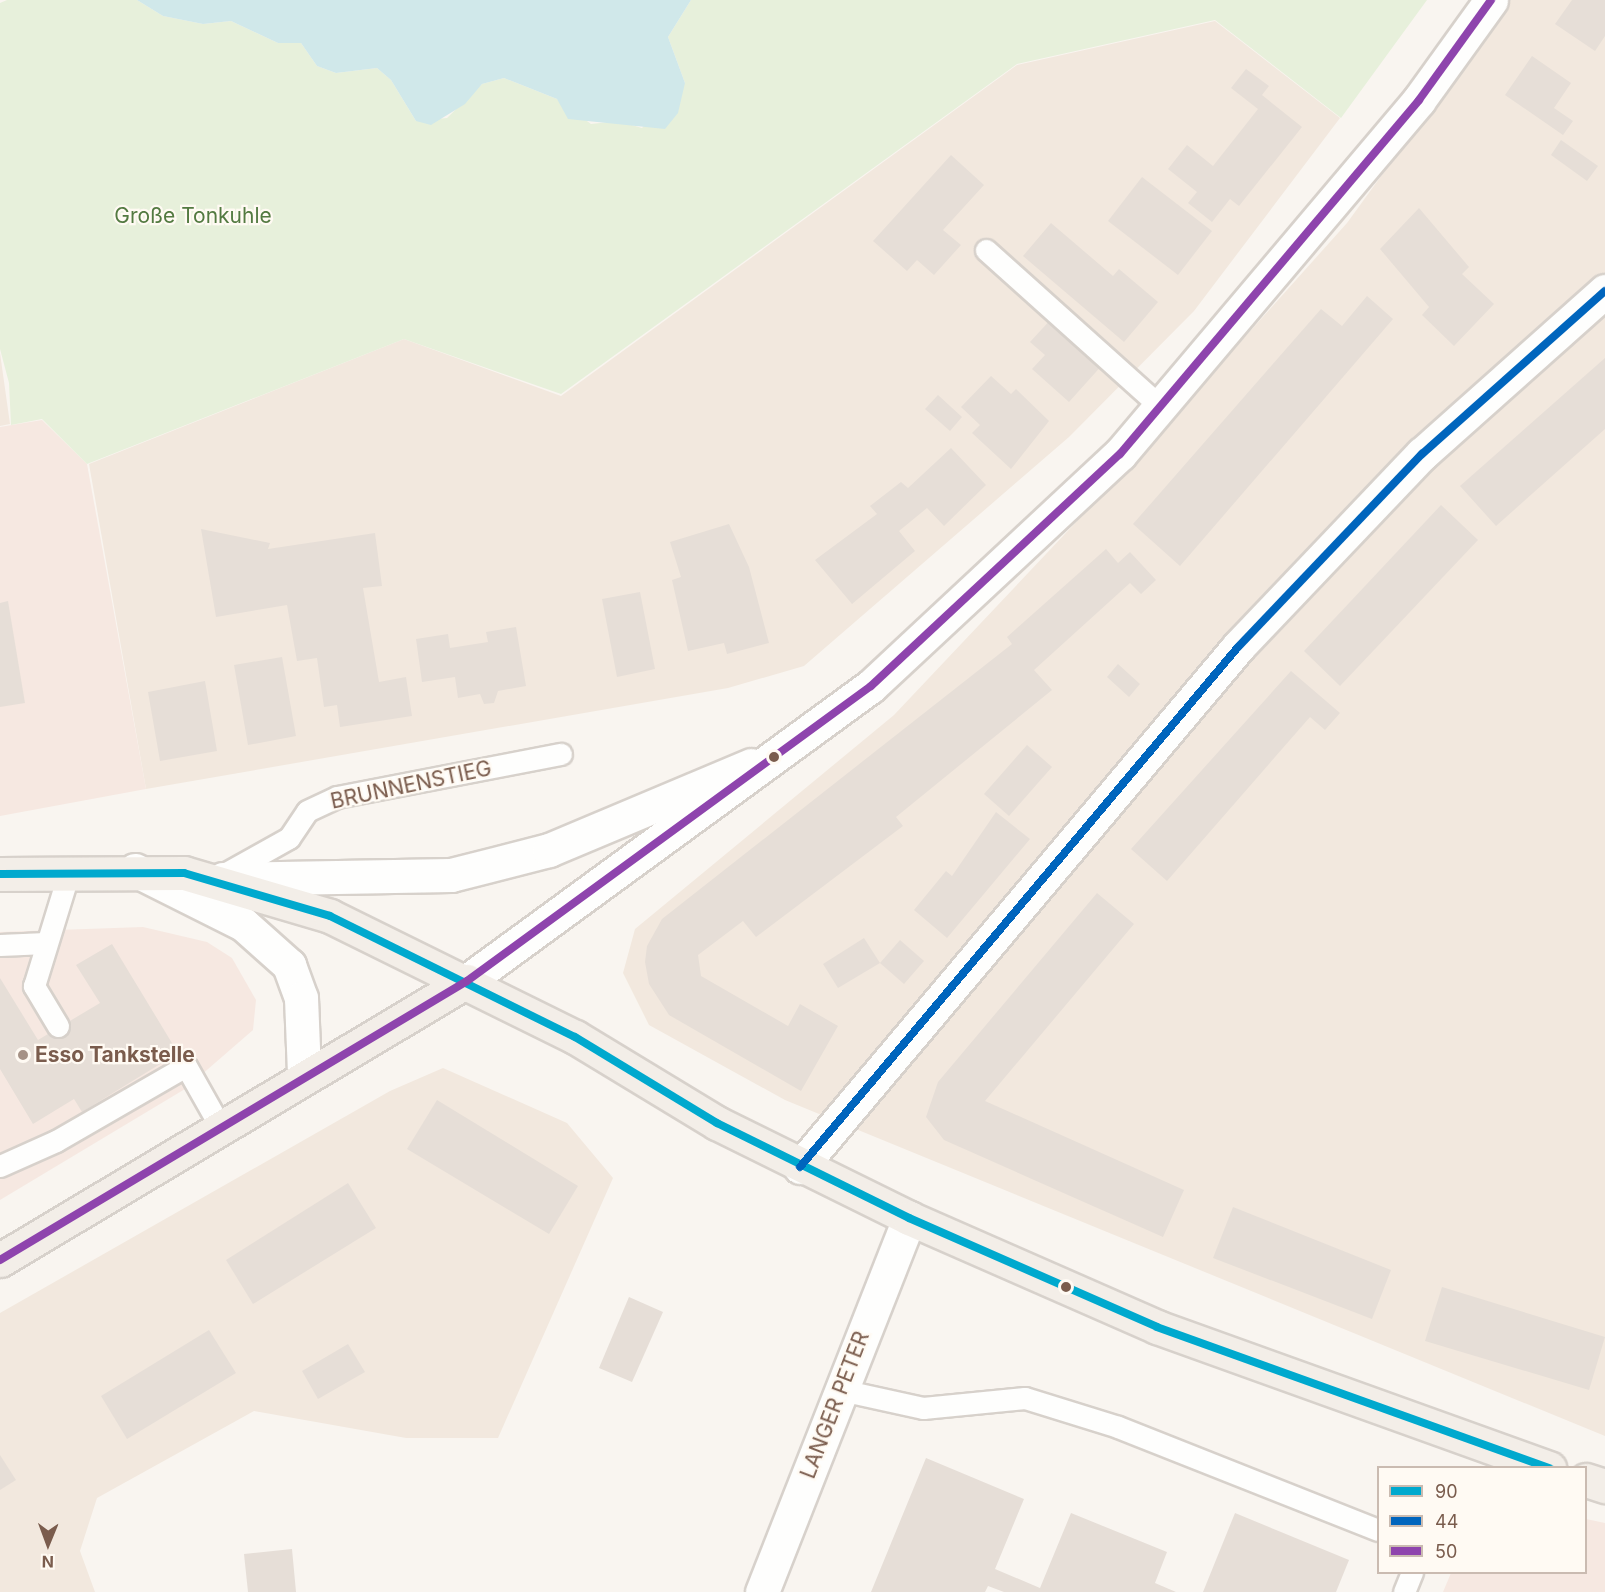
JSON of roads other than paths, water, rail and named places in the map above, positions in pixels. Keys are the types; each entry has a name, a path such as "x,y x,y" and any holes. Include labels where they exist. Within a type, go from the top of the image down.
{"main road":[{"path":"0,874 70,869 134,869 215,879 330,916 467,981 800,1167 909,1218 1167,1331 1546,1466"},
{"path":"0,1260 304,1074 467,981"},
{"path":"1587,1480 1605,1486"}],"street":[{"path":"467,981 871,686 1120,454 1419,100 1491,0"},
{"path":"800,1167 1238,647 1422,454 1605,291"},
{"path":"215,879 451,875 549,850 780,753"},
{"path":"134,869 243,924 289,964 301,998 304,1074"},
{"name":"LANGER PETER","path":"762,1592 909,1218"}],"lane":[{"path":"986,250 1161,407"},
{"name":"BRUNNENSTIEG","path":"215,879 289,838 307,812 337,797 561,754"},
{"path":"58,1026 34,986 70,869"},
{"path":"0,945 46,943"},
{"path":"0,1166 186,1066 220,1126"},
{"path":"841,1390 924,1408 1024,1398 1118,1427 1377,1530"},
{"path":"1404,1592 1411,1574"}],"water":[{"path":"137,0 691,0 668,37 685,83 678,113 665,129 568,119 557,99 504,78 482,84 465,104 431,125 416,121 391,80 377,68 336,73 317,66 301,43 278,43 231,21 203,24 163,16"}],"place":[{"name":"Esso Tankstelle","path":"23,1055"}],"park label":[{"name":"Große Tonkuhle","path":"193,216"}]}
